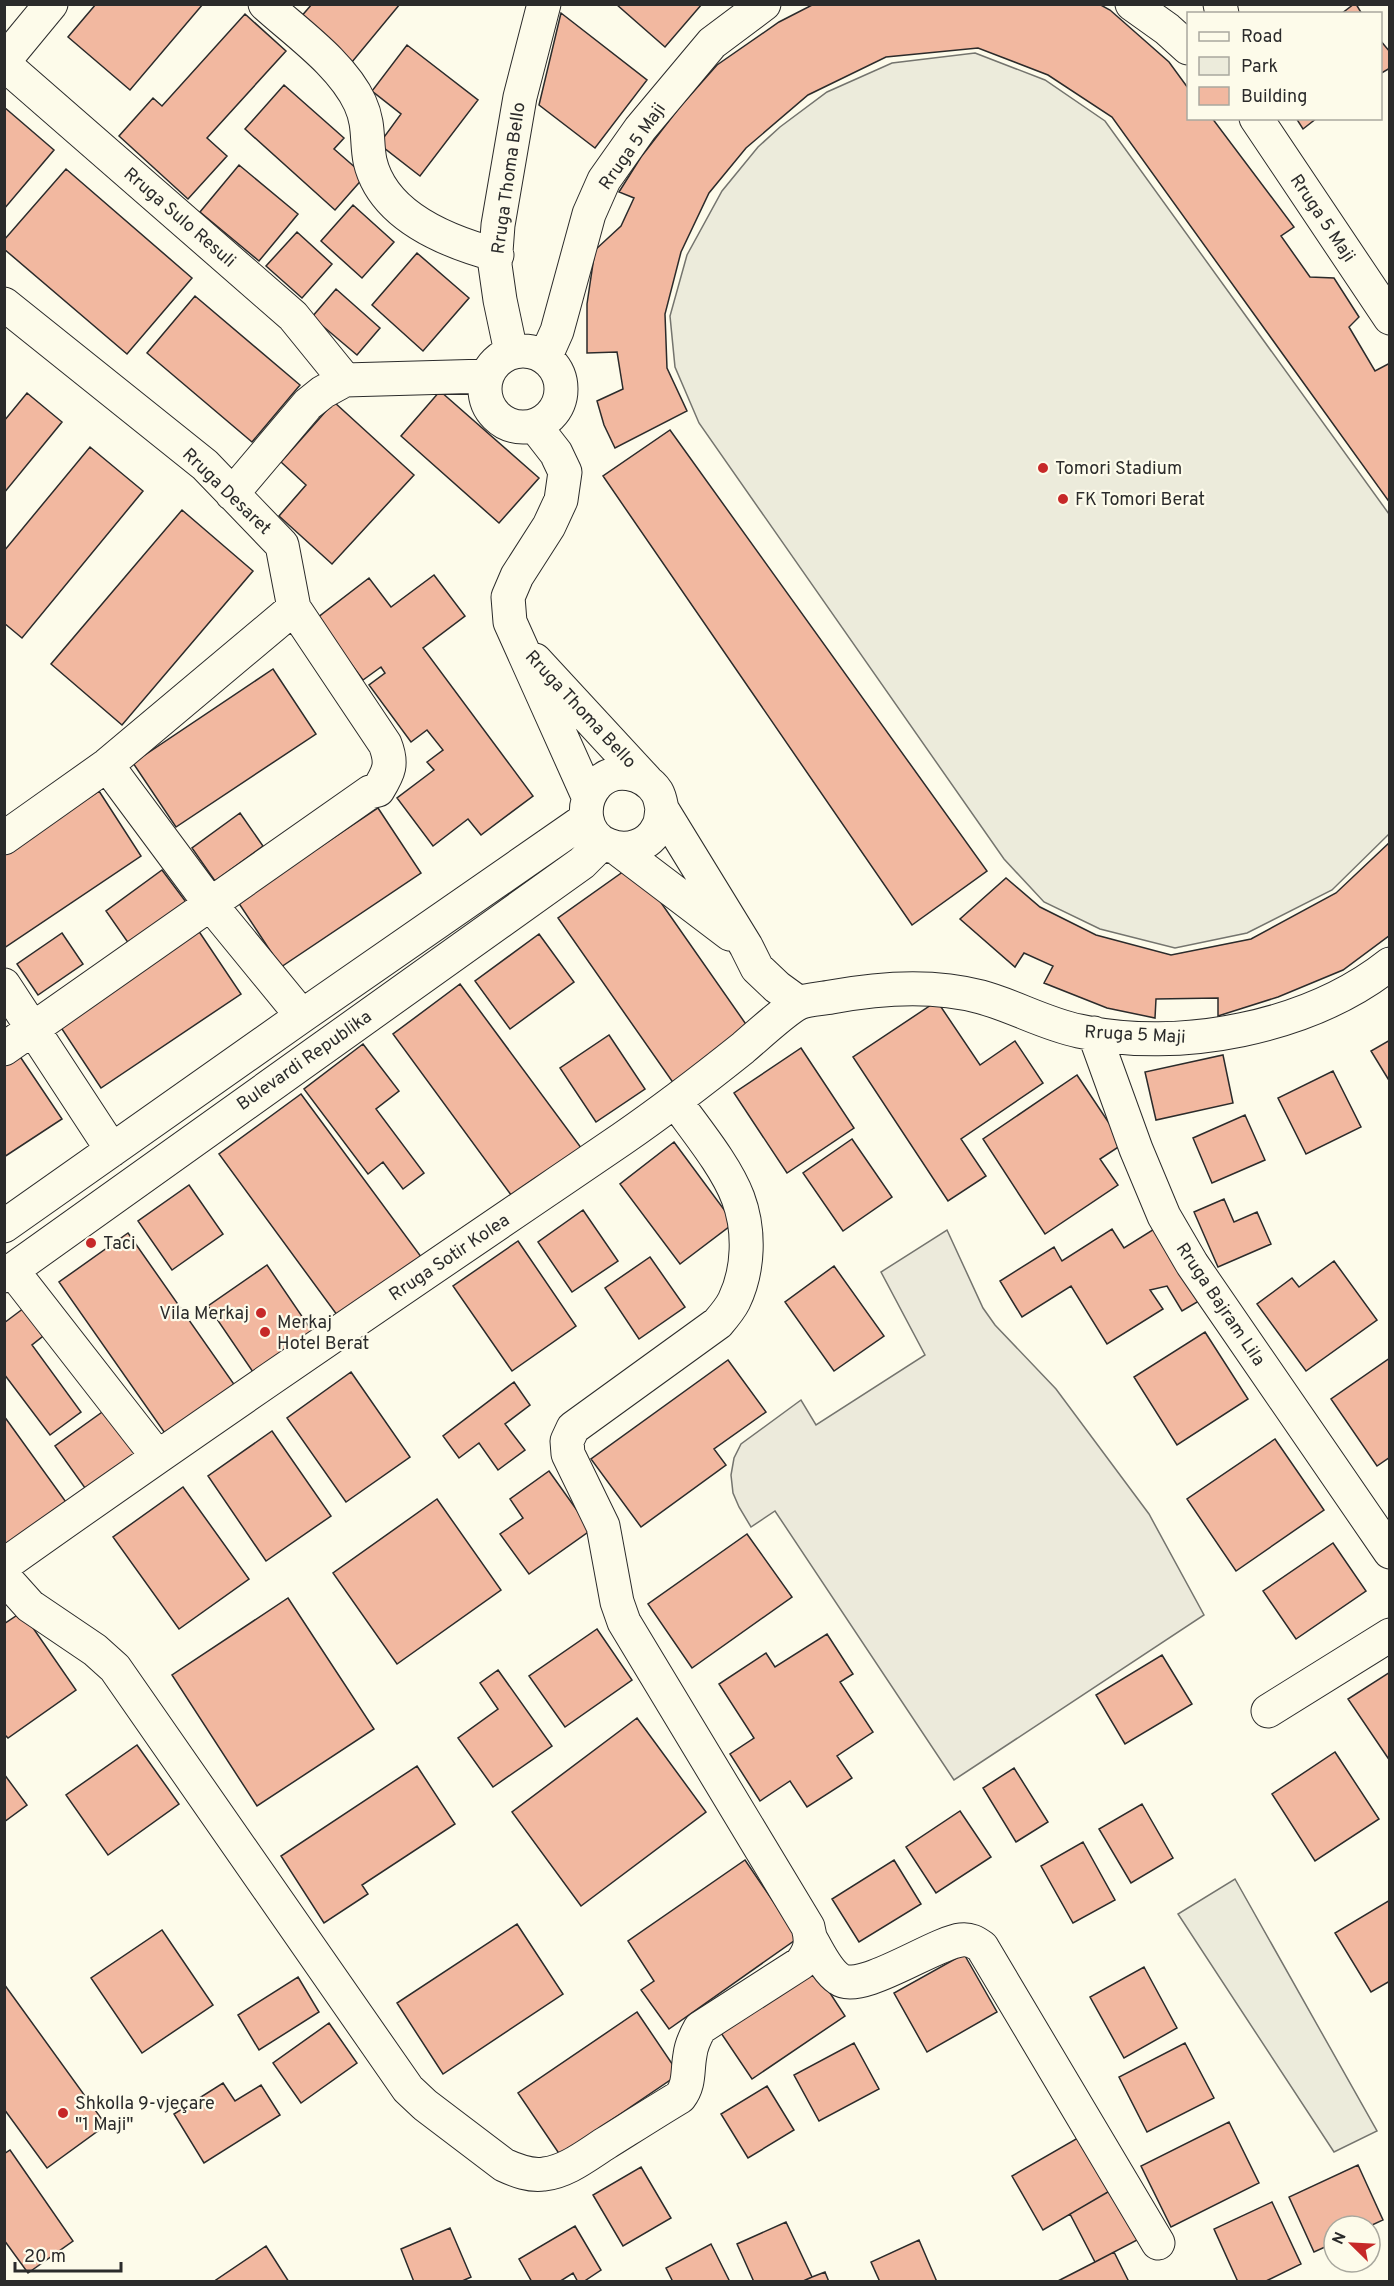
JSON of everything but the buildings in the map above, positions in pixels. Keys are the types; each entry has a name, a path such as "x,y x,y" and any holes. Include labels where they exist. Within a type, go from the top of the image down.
{"street":[{"path":"4,63 51,4"},
{"path":"265,4 342,74 360,104 369,131 370,161 379,183 402,212 435,234 470,248 497,255"},
{"name":"Rruga Thoma Bello","path":"511,352 495,266 498,225 520,96 544,4"},
{"name":"Rruga 5 Maji","path":"545,358 558,331 589,214 604,180 640,129 712,43 764,4"},
{"path":"1131,4 1167,28 1187,47"},
{"name":"Rruga Sulo Resuli","path":"4,63 293,316 345,380"},
{"name":"Rruga 5 Maji","path":"1257,120 1389,318"},
{"name":"Rruga Desaret","path":"4,304 205,465 282,545 294,608 385,744 390,757 388,775 378,790 370,792 211,905"},
{"path":"528,351 545,358 556,370 561,386 558,403 549,417 535,426 518,428 502,422 490,410 484,393 487,376 496,362 511,352 528,351"},
{"path":"232,494 308,404 322,392 345,380 487,376"},
{"name":"Rruga Thoma Bello","path":"535,426 556,453 565,472 561,500 517,576 508,597 510,622 516,639 598,827 746,946"},
{"path":"4,838 106,765 294,608"},
{"name":"Rruga Thoma Bello","path":"516,639 658,793 662,809 746,946 757,968 799,1004"},
{"path":"106,765 211,905 302,1016"},
{"name":"Rruga Thoma Bello","path":"598,827 598,782 613,774 630,773 646,780"},
{"path":"598,827 634,848 649,840 659,826 662,809"},
{"name":"Bulevardi Republika","path":"4,1226 302,1016 598,827"},
{"name":"Bulevardi Republika","path":"8,1273 582,863 598,827"},
{"path":"4,1049 211,905"},
{"name":"Rruga 5 Maji","path":"799,1004 853,993 943,990 981,997 1079,1031 1122,1037 1213,1036 1259,1027 1303,1012 1341,995 1389,964"},
{"path":"4,985 112,1149"},
{"name":"Rruga Sotir Kolea","path":"4,1565 157,1456 676,1102 799,1004"},
{"name":"Rruga Bajram Lila","path":"1094,1033 1136,1149 1164,1216 1192,1264 1389,1552"},
{"path":"676,1102 717,1159 738,1197 745,1225 746,1254 741,1282 733,1303 718,1323 573,1428 567,1441 568,1454 603,1526 617,1602 624,1622 808,1927 812,1941 839,1980 851,1984 900,1966 949,1943 962,1940 974,1941 982,1947 1158,2242"},
{"path":"8,1273 157,1456"},
{"path":"4,1577 30,1606 95,1650 115,1668 408,2089 425,2105 504,2165 517,2171 545,2175 559,2170 680,2097 687,2088 692,2042 700,2028 801,1963 808,1954 812,1941"},
{"path":"1268,1711 1389,1635"}],"green space":[{"name":"Tomori Stadium","path":"975,53 1045,80 1105,121 1389,514 1389,834 1332,890 1247,933 1175,948 1100,929 1044,902 1004,859 699,423 675,367 670,316 687,255 722,191 758,147 780,127 827,92 892,63"},
{"path":"1235,1879 1377,2131 1334,2152 1178,1914"}],"shaded area":[{"path":"947,1230 983,1308 995,1325 1056,1389 1149,1514 1204,1615 954,1780 775,1511 751,1527 733,1493 731,1475 734,1458 741,1444 801,1400 816,1425 925,1355 881,1272"}],"place":[{"name":"Tomori Stadium","path":"1043,468"},
{"name":"FK Tomori Berat","path":"1063,499"},
{"name":"Taci","path":"91,1243"},
{"name":"Vila Merkaj","path":"261,1313"},
{"name":"Merkaj Hotel Berat","path":"265,1332"},
{"name":"Shkolla 9-vjeçare \"1 Maji\"","path":"63,2113"}]}
